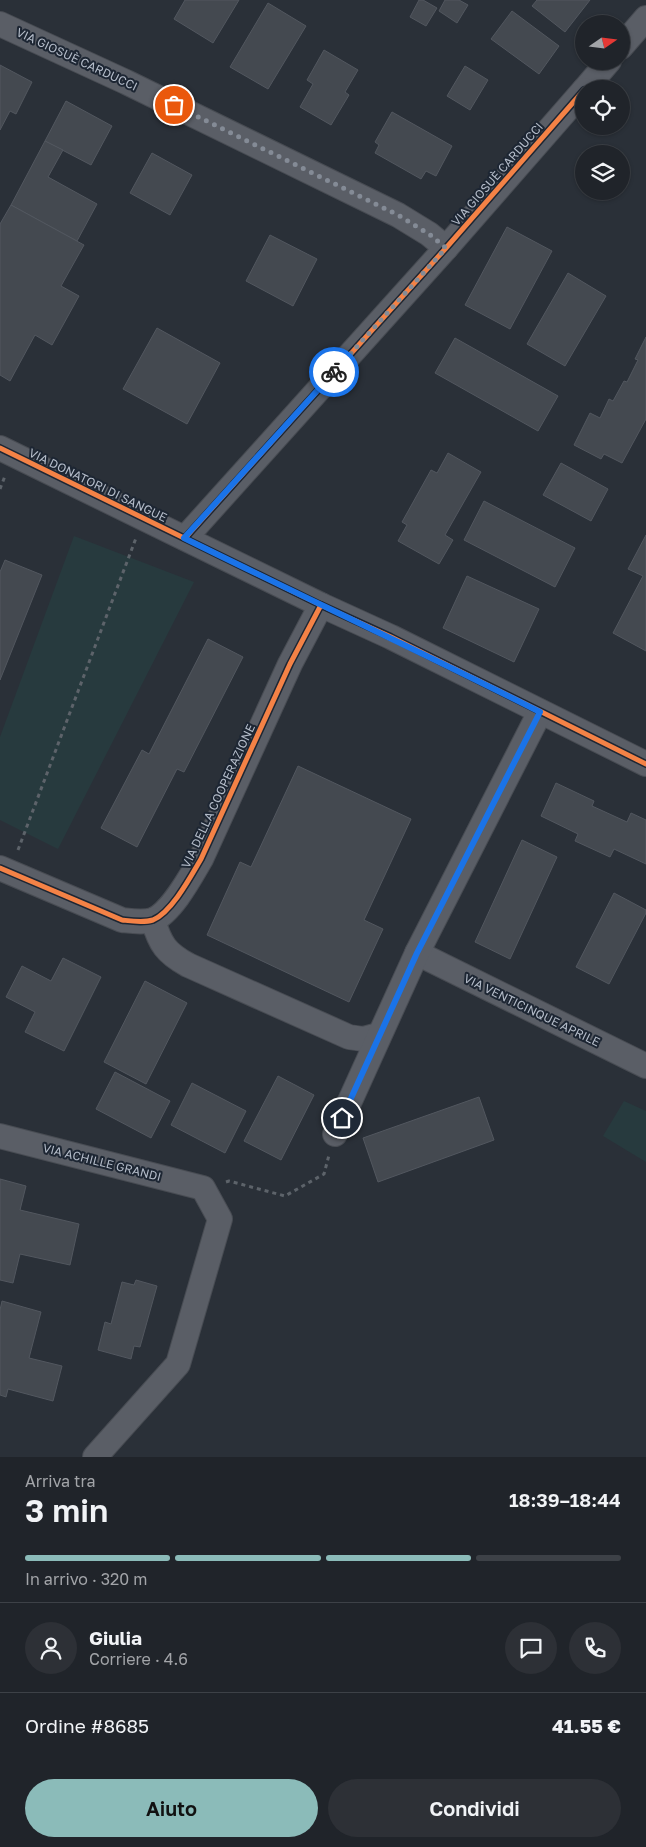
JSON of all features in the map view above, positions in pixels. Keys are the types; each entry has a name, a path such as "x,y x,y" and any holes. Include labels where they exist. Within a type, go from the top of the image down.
{"street":[{"path":"630,37 646,18"},
{"name":"VIA GIOSUÈ CARDUCCI","path":"0,24 143,90 398,215 429,234 446,248"},
{"name":"VIA GIOSUÈ CARDUCCI","path":"592,80 600,70"},
{"name":"VIA GIOSUÈ CARDUCCI","path":"184,538 446,248 575,99"},
{"name":"VIA DONATORI DI SANGUE","path":"0,448 321,605 392,637 646,764"},
{"name":"VIA DELLA COOPERAZIONE","path":"154,920 170,905 185,886 201,859 290,664 321,605"},
{"path":"335,1134 378,1035 417,953 540,712"},
{"path":"5,870 122,920 139,922 154,920 156,932 170,955 349,1038 363,1039 378,1035"},
{"name":"VIA VENTICINQUE APRILE","path":"417,953 646,1066"},
{"name":"VIA ACHILLE GRANDI","path":"0,1136 203,1188"},
{"path":"95,1457 178,1364 220,1220 203,1188"}],"path":[{"path":"5,870 143,519"},
{"path":"203,1188 229,1181 285,1196 324,1174"}],"green space":[{"path":"74,536 194,582 58,849 0,820 0,737"},
{"path":"624,1101 646,1111 646,1162 603,1136"}],"building":[{"path":"185,0 239,0 213,43 174,19"},
{"path":"419,0 423,0 437,8 426,26 410,17"},
{"path":"445,0 459,0 468,5 457,23 439,11"},
{"path":"537,0 590,0 578,15 575,15 575,19 565,32 532,6"},
{"path":"268,3 306,26 268,89 230,67"},
{"path":"512,11 559,46 539,74 491,39"},
{"path":"324,50 358,70 345,92 349,95 331,125 300,107 313,84 307,80"},
{"path":"0,65 32,82 16,114 10,111 0,130"},
{"path":"465,66 488,80 470,110 447,96"},
{"path":"66,101 112,126 91,165 45,141"},
{"path":"392,112 452,146 436,176 426,171 421,179 375,153 379,145 375,142"},
{"path":"45,141 63,150 48,177 97,204 77,241 11,205"},
{"path":"152,153 192,175 170,215 130,193"},
{"path":"11,205 84,245 61,286 79,296 52,345 35,335 10,381 0,375 0,224"},
{"path":"507,227 552,251 510,329 465,305"},
{"path":"270,235 317,259 293,306 246,281"},
{"path":"568,273 606,296 565,366 527,344"},
{"path":"157,328 220,363 187,424 123,389"},
{"path":"646,337 646,419 622,463 604,454 601,459 574,445 590,413 600,418 609,399 613,401 624,381 627,382 638,360 635,359"},
{"path":"455,338 558,396 538,431 435,373"},
{"path":"448,453 481,472 445,535 453,540 439,564 398,541 407,525 402,522 431,470 437,473"},
{"path":"561,463 608,489 591,521 543,495"},
{"path":"484,501 575,548 555,587 464,540"},
{"path":"646,535 646,651 613,633 643,576 628,569"},
{"path":"5,560 42,575 0,680 0,572"},
{"path":"467,576 539,609 514,662 443,628"},
{"path":"208,639 243,657 184,772 177,769 137,847 101,828 142,750 149,754"},
{"path":"298,766 411,819 364,920 383,929 349,1002 207,935 240,862 251,867"},
{"path":"556,783 594,801 592,806 627,822 631,813 646,820 646,864 614,849 610,857 575,841 578,834 541,816"},
{"path":"522,840 557,857 510,959 475,942"},
{"path":"614,893 646,910 646,913 609,984 576,967"},
{"path":"63,958 101,977 64,1051 25,1032 35,1012 6,997 22,966 51,981"},
{"path":"145,981 187,1003 146,1084 104,1062"},
{"path":"115,1072 170,1101 151,1138 96,1109"},
{"path":"278,1076 314,1095 281,1160 244,1141"},
{"path":"192,1083 246,1111 225,1153 171,1125"},
{"path":"479,1097 494,1140 378,1182 363,1138"},
{"path":"0,1179 26,1186 20,1210 79,1224 70,1265 20,1254 13,1283 0,1280"},
{"path":"136,1280 157,1286 140,1347 134,1346 131,1359 98,1350 105,1322 111,1324 122,1282 134,1285"},
{"path":"2,1301 41,1312 29,1358 62,1366 53,1401 8,1389 6,1397 0,1395 0,1310"}],"cycle path":[{"path":"185,538 446,248 575,100"},
{"path":"0,448 321,605 391,637 646,764"},
{"path":"0,868 122,920 145,921 153,920 160,916 174,902 201,859 290,664 321,605"}],"way so far":[{"path":"174,105 398,215 429,234 446,248 334,372"}],"route":[{"path":"334,372 184,538 321,605 392,637 540,712 518,759 417,953 378,1035 342,1118"}]}
